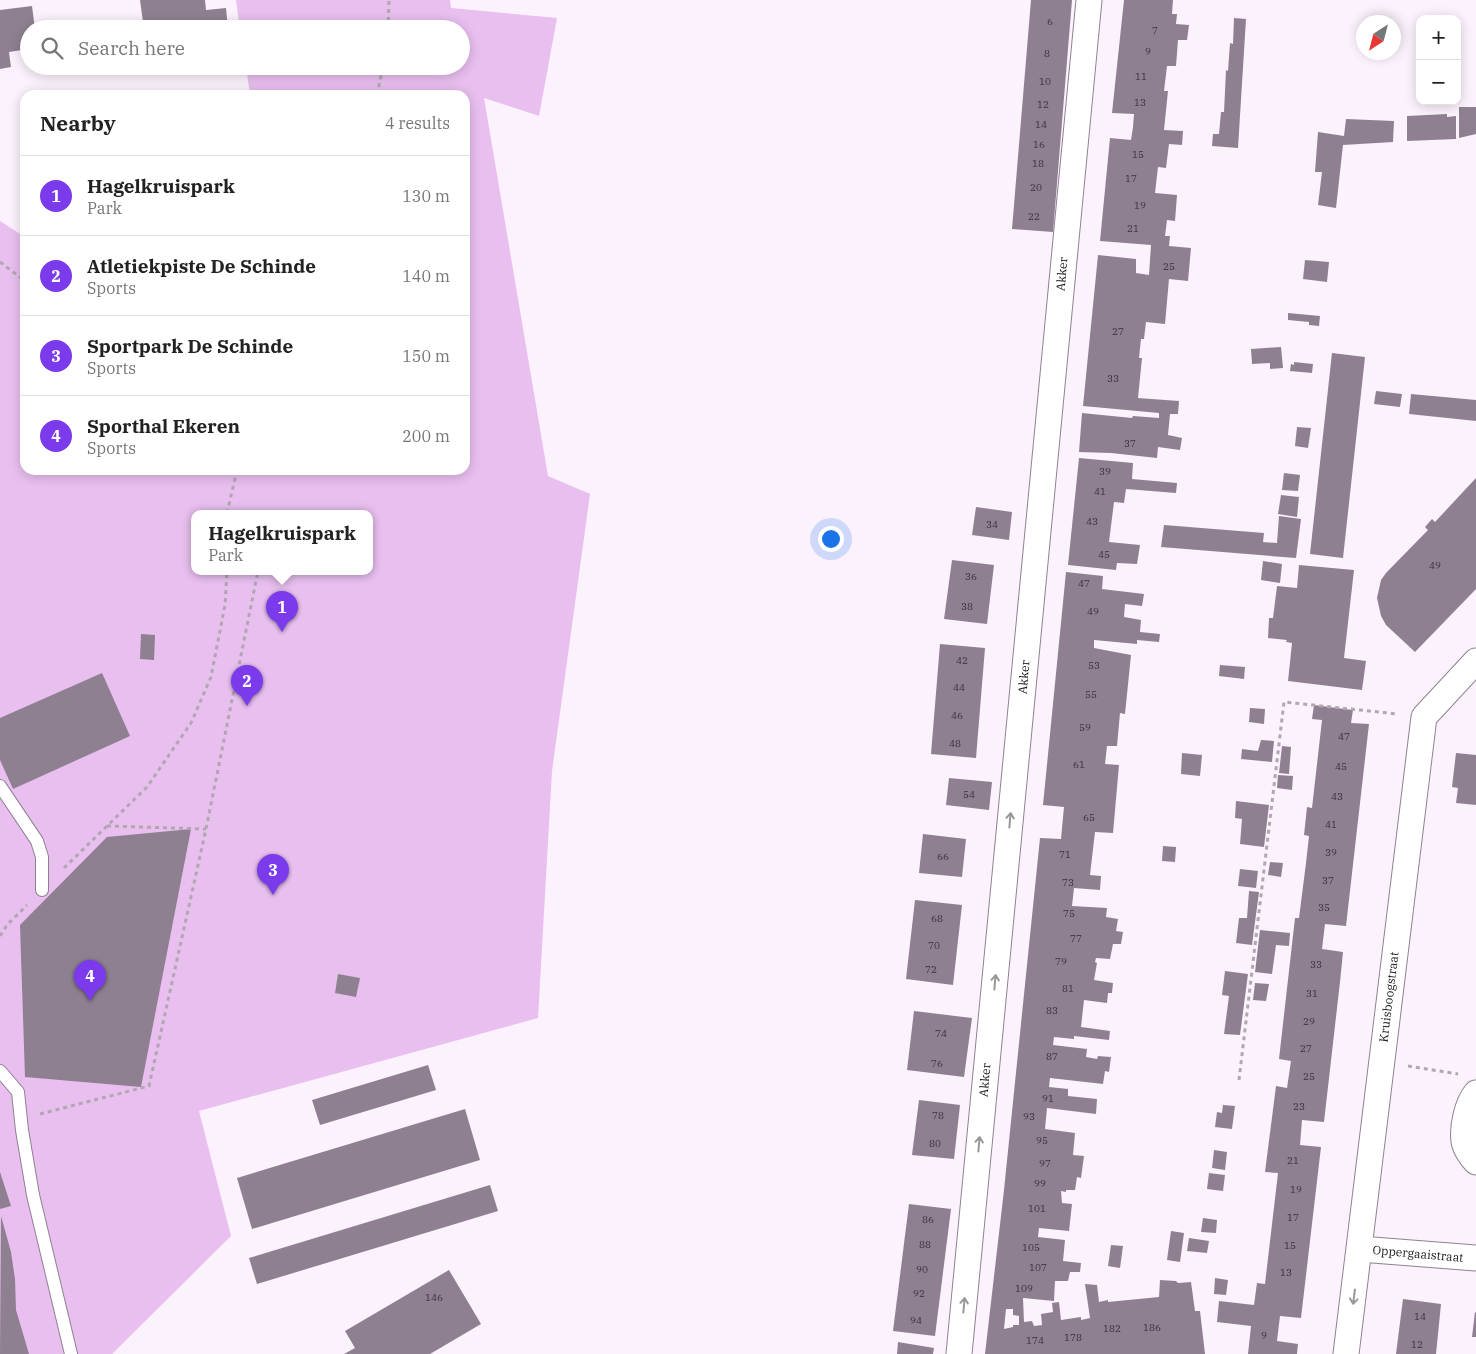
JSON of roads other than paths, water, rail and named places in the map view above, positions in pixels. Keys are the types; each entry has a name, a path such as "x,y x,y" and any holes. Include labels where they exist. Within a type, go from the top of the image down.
{"street":[{"name":"Akker","path":"959,1354 1089,0"},
{"name":"Kruisboogstraat","path":"1346,1354 1424,717 1476,661"},
{"path":"1470,1086 1471,1099 1465,1124 1464,1141 1471,1157 1476,1162"},
{"name":"Oppergaaistraat","path":"1360,1249 1476,1258"}],"lane":[{"path":"0,786 37,841 42,857 42,890"},
{"path":"0,1071 18,1092 33,1195 71,1354"}],"place":[{"name":"Hagelkruispark","path":"282,632"},
{"name":"Atletiekpiste De Schinde","path":"247,706"},
{"name":"Sportpark De Schinde","path":"273,895"},
{"name":"Sporthal Ekeren","path":"90,1001"}]}
